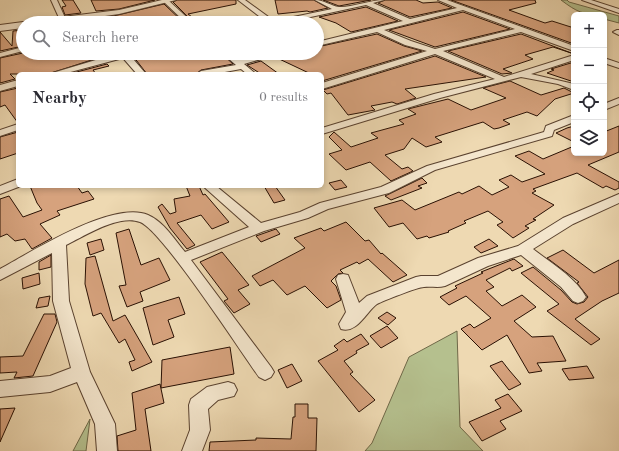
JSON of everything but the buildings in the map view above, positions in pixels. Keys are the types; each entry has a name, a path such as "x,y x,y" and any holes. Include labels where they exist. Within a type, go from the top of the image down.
{"street":[{"path":"54,0 61,16"},
{"path":"241,0 263,16"},
{"path":"318,0 339,8"},
{"path":"304,16 381,0"},
{"path":"441,0 571,48"},
{"path":"585,0 619,11"},
{"path":"92,16 119,12 169,1 183,16"},
{"path":"367,3 411,22"},
{"path":"324,42 464,8"},
{"path":"0,28 16,26"},
{"path":"379,30 408,43 436,51 502,79"},
{"path":"324,85 436,51 521,30"},
{"path":"0,55 16,51"},
{"path":"324,130 520,75 571,58"},
{"path":"60,72 103,60"},
{"path":"129,60 140,72"},
{"path":"235,60 250,72"},
{"path":"209,72 254,60"},
{"path":"607,61 619,66"},
{"path":"520,75 560,82 571,86"},
{"path":"0,88 16,84"},
{"path":"182,258 259,228 304,215 324,206 385,190 431,168 548,134 550,128 571,119"},
{"path":"0,133 16,129"},
{"path":"0,190 16,184"},
{"path":"211,188 259,228"},
{"path":"343,279 354,312 347,324 372,300 421,281 440,282 483,262 523,249 568,221 619,198"},
{"path":"0,275 102,222 126,218 143,218 156,226 182,258 265,372"},
{"path":"59,243 61,301 81,372 105,424 107,451"},
{"path":"523,249 566,283 578,297"},
{"path":"0,389 50,384 81,372"},
{"path":"192,451 200,430 198,405 213,393 228,390"}],"green space":[{"path":"561,0 567,0 569,2 605,12 581,12"},
{"path":"607,13 619,16 619,23 607,20"},
{"path":"457,331 460,427 483,451 365,451 372,443 409,357"},
{"path":"90,419 86,451 73,451"}]}
